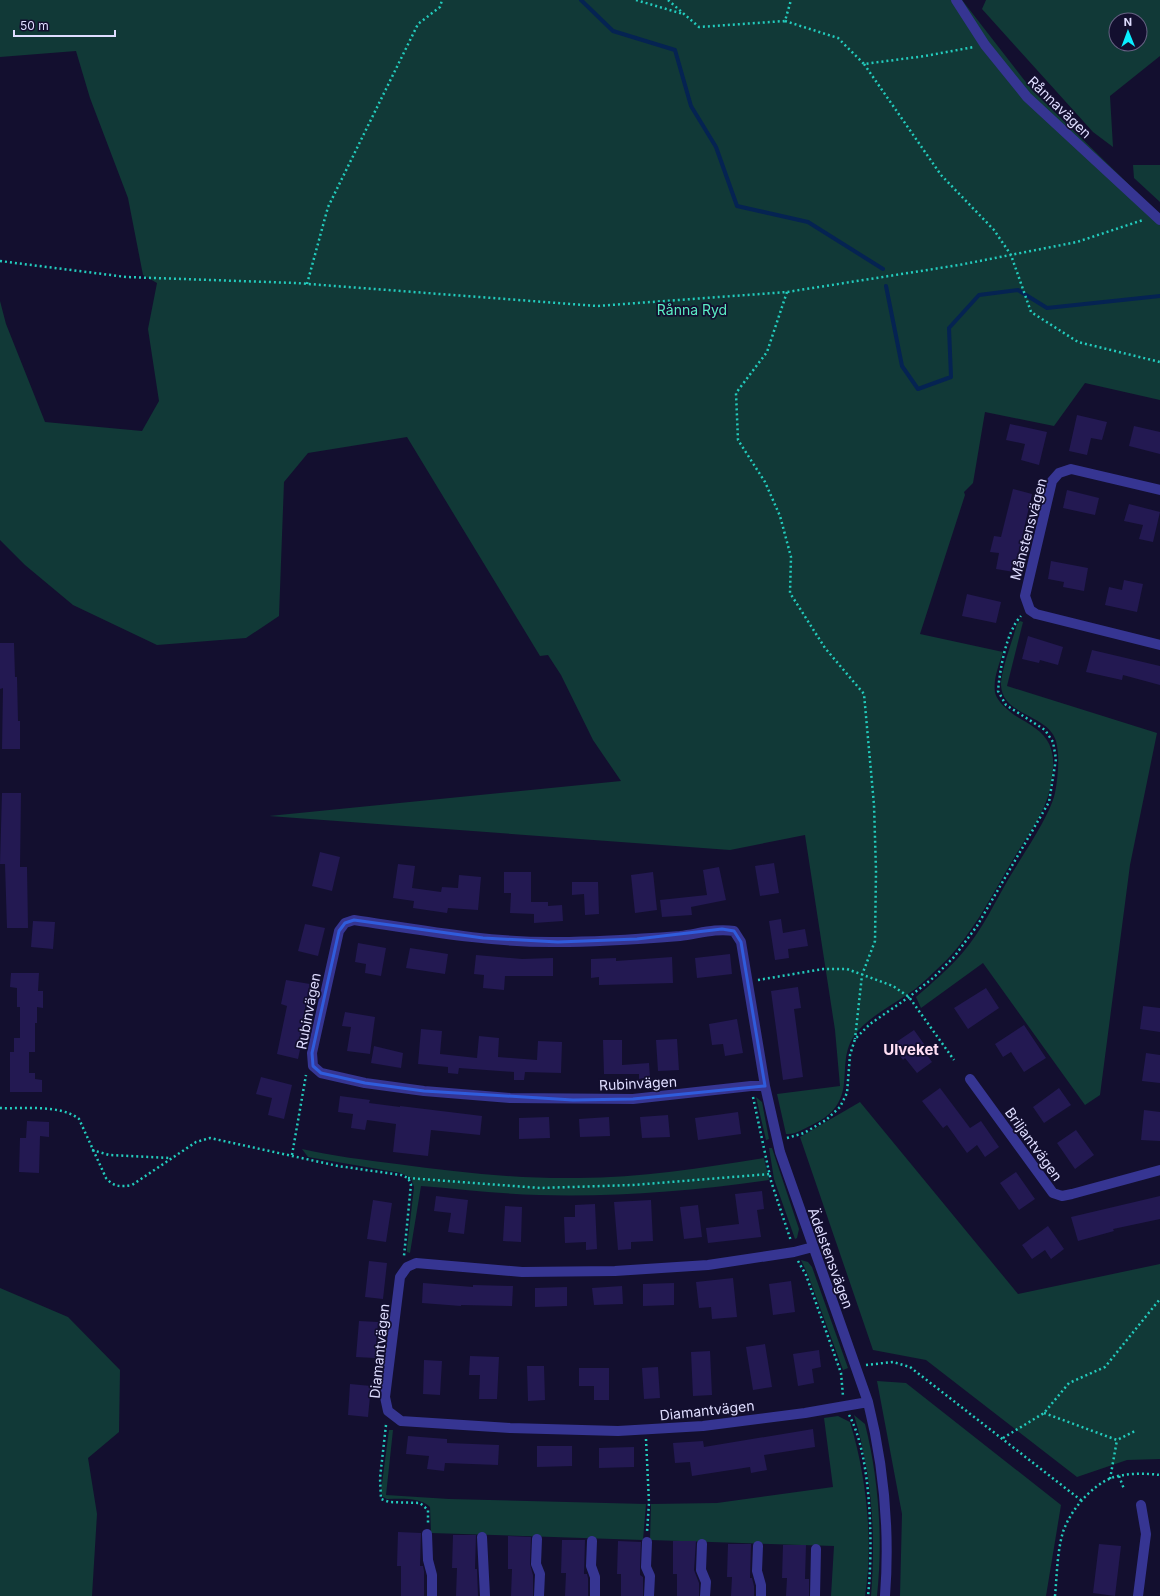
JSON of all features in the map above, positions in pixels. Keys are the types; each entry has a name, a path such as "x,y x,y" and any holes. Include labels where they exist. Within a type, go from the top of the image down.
{"street":[{"name":"Rånnavägen","path":"956,0 985,46 1027,97 1157,218"},
{"name":"Månstensvägen","path":"1160,490 1071,468 1059,473 1052,481 1025,596 1030,610 1036,614 1160,645"},
{"name":"Rubinvägen","path":"734,931 722,929 682,935 637,939 558,942 483,938 354,920 345,923 339,931 312,1053 313,1066 321,1073 365,1083 424,1092 510,1098 633,1099 752,1086 765,1086"},
{"name":"Ädelstensvägen","path":"734,931 741,942 765,1086 780,1152 868,1402 876,1436 882,1473 886,1518 886,1596"},
{"name":"Briljantvägen","path":"970,1079 1045,1185 1053,1193 1062,1196 1072,1194 1160,1170"},
{"name":"Diamantvägen","path":"813,1247 794,1252 708,1265 615,1271 522,1272 416,1263 407,1267 400,1277 385,1397 388,1411 401,1421 510,1428 618,1431 703,1426 805,1413 868,1402"},
{"path":"1138,1596 1146,1534 1141,1505"},
{"path":"428,1534 428,1560 432,1575 432,1596"},
{"path":"482,1537 485,1596"},
{"path":"537,1539 536,1564 540,1574 539,1596"},
{"path":"592,1541 591,1566 595,1577 594,1596"},
{"path":"647,1542 646,1567 650,1576 649,1596"},
{"path":"702,1544 701,1570 706,1582 705,1596"},
{"path":"758,1546 757,1571 761,1585 761,1596"},
{"path":"815,1596 816,1549"}],"path":[{"path":"308,284 328,207 418,24 440,7 442,0"},
{"path":"636,0 685,15"},
{"path":"668,0 699,27 785,21 838,38 864,64 941,175 994,230 1011,255 1031,312 1078,342 1160,362"},
{"path":"785,21 791,0"},
{"path":"864,64 985,46"},
{"path":"0,261 126,277 308,284 597,306 787,292 959,265 1077,242 1157,218"},
{"path":"783,1139 804,1133 826,1120 840,1107 847,1093 850,1055 855,1039 862,975 875,941 876,871 874,805 864,694 825,648 790,593 791,557 780,516 765,482 738,440 736,392 767,352 787,292"},
{"path":"855,1039 870,1024 933,978 954,957 977,926 1049,802 1056,760 1053,742 1045,730 1006,705 998,691 1004,655 1015,622 1021,615"},
{"path":"756,980 823,969 847,969 893,986 909,997 954,1060"},
{"path":"292,1155 307,1074"},
{"path":"0,1108 60,1110 70,1113 78,1120 106,1178 113,1185 122,1187 132,1185 196,1142 210,1138 338,1166 401,1175 408,1178 540,1188 633,1185 770,1174"},
{"path":"92,1150 109,1155 171,1158"},
{"path":"404,1257 411,1184 408,1178"},
{"path":"1003,1438 1044,1413 1069,1383 1105,1367 1160,1298"},
{"path":"862,1366 893,1362 910,1367 1082,1501"},
{"path":"843,1406 851,1419 862,1452 869,1496 870,1576 868,1596"},
{"path":"1044,1413 1117,1440 1135,1431"},
{"path":"386,1425 380,1478 381,1499 389,1502 420,1503 428,1510 428,1534"},
{"path":"646,1437 649,1503 647,1542"},
{"path":"1110,1479 1117,1440"},
{"path":"1054,1596 1063,1533 1067,1522 1082,1501 1090,1492 1110,1479 1119,1476 1160,1475"},
{"path":"1119,1476 1124,1490"}],"highlighted area":[{"path":"354,920 483,938 558,942 637,939 722,929 734,931 741,942 765,1086 633,1099 573,1100 424,1091 365,1083 321,1073 313,1066 312,1053 339,931 345,923"}],"green space":[{"name":"Rånna Ryd","path":"0,0 962,0 1032,90 1160,215 1160,400 1085,383 1054,426 985,412 973,483 964,492 965,495 920,634 1003,652 996,677 996,694 1005,707 1013,714 1042,734 1051,748 1053,756 1053,772 1048,798 1036,822 990,900 959,946 921,984 875,1015 858,1031 850,1043 846,1055 844,1080 838,1104 828,1115 793,1134 786,1134 777,1094 840,1086 835,1030 805,835 730,850 269,816 621,781 593,740 561,675 548,655 540,656 407,437 308,453 284,482 279,616 246,638 157,645 73,605 25,565 0,540 0,301 6,324 45,422 142,431 159,401 148,329 157,283 143,275 128,198 90,98 76,51 0,57"},
{"path":"986,0 1160,0 1160,56 1110,96 1113,147 1093,132 982,9"},
{"path":"1133,165 1160,165 1160,202 1134,178"},
{"path":"1020,621 1023,622 1007,686 1157,733 1130,865 1100,1095 1085,1105 983,963 921,1008 916,997 941,975 971,943 1042,824 1048,813 1055,793 1058,767 1056,741 1051,732 1044,725 1017,709 1009,703 1003,695 1001,685 1003,671 1017,624"},
{"path":"756,1097 762,1102 769,1139 766,1140"},
{"path":"860,1102 1018,1294 1160,1264 1160,1459 1127,1460 1077,1477 926,1360 873,1350 800,1137"},
{"path":"769,1148 772,1148 799,1229 797,1238 795,1239 774,1179"},
{"path":"302,1149 349,1158 442,1170 555,1178 601,1178 648,1174 694,1169 764,1158 769,1180 683,1190 597,1195 495,1193 421,1186 410,1253 407,1252 407,1248 414,1187 411,1178 401,1173 308,1157"},
{"path":"801,1260 808,1262 812,1267 848,1368 843,1370"},
{"path":"0,1288 68,1317 120,1370 119,1432 88,1458 97,1514 92,1596 0,1596"},
{"path":"877,1381 906,1383 1061,1505 1046,1596 900,1596 902,1514"},
{"path":"854,1415 865,1424 877,1488 880,1553 877,1596 871,1596 873,1527 869,1482"},
{"path":"838,1416 850,1422 856,1442 864,1485 867,1508 869,1553 865,1596 831,1596 834,1546 650,1540 651,1504 717,1503 833,1487 824,1418"},
{"path":"389,1430 393,1430 386,1495 449,1499 646,1504 643,1540 431,1533 430,1507 426,1504 416,1500 387,1499 383,1497 381,1491"}],"building":[{"path":"1077,415 1107,422 1102,440 1091,438 1087,455 1069,451"},
{"path":"1010,424 1047,432 1039,465 1021,460 1025,444 1006,440"},
{"path":"1134,426 1160,432 1160,454 1129,446"},
{"path":"1013,489 1032,494 1014,572 996,569 999,553 990,552 994,536 1001,537"},
{"path":"1067,490 1099,498 1095,515 1063,508"},
{"path":"1129,504 1160,512 1153,542 1139,539 1143,525 1124,521"},
{"path":"1051,561 1088,568 1084,591 1063,587 1064,582 1048,579"},
{"path":"1124,580 1143,584 1137,612 1105,605 1109,587 1122,590"},
{"path":"967,594 1001,602 996,623 962,616"},
{"path":"1028,636 1063,647 1058,665 1040,660 1039,663 1022,659"},
{"path":"0,643 14,643 15,677 17,677 18,721 20,721 20,749 2,749 3,688 0,689"},
{"path":"1092,650 1160,666 1160,685 1123,675 1122,680 1086,672"},
{"path":"2,793 21,793 20,867 27,867 28,928 7,928 5,864 0,864"},
{"path":"320,852 340,857 332,891 312,886"},
{"path":"774,863 779,893 760,896 755,866"},
{"path":"398,864 415,866 412,888 441,892 442,887 458,888 459,875 481,877 478,910 448,908 447,913 413,908 414,901 393,898"},
{"path":"719,867 726,900 691,907 692,915 662,917 660,900 707,895 703,870"},
{"path":"504,872 531,872 531,902 548,902 548,906 562,905 563,921 534,923 534,914 510,913 511,893 504,893"},
{"path":"653,872 657,910 635,913 631,875"},
{"path":"572,882 598,882 599,914 585,915 584,894 572,895"},
{"path":"781,919 783,933 805,929 808,946 788,949 789,958 775,960 769,921"},
{"path":"33,921 55,922 53,949 31,947"},
{"path":"305,924 325,928 318,956 298,951"},
{"path":"358,943 386,948 381,976 365,973 366,964 355,962"},
{"path":"410,948 448,954 445,974 406,968"},
{"path":"730,954 732,974 697,978 695,958"},
{"path":"476,955 522,959 553,958 553,976 505,976 504,990 483,988 484,975 474,974"},
{"path":"672,957 673,983 599,985 599,977 591,978 591,959 616,958 616,961"},
{"path":"11,973 39,973 38,991 43,991 43,1008 37,1007 37,1023 35,1023 35,1052 29,1052 29,1073 35,1073 35,1079 42,1080 42,1092 10,1092 10,1052 14,1052 14,1038 20,1038 20,1007 17,1007 17,988 10,987"},
{"path":"286,980 310,984 302,1025 305,1026 298,1059 277,1054 287,1006 281,1004"},
{"path":"798,987 801,1008 794,1009 803,1077 783,1080 771,991"},
{"path":"986,988 999,1008 968,1029 954,1008"},
{"path":"1143,1006 1160,1008 1160,1032 1140,1029"},
{"path":"345,1012 375,1017 370,1054 347,1051 351,1027 342,1026"},
{"path":"737,1019 743,1053 725,1056 723,1044 712,1045 709,1024"},
{"path":"1024,1025 1046,1058 1024,1072 1011,1052 1003,1057 995,1044"},
{"path":"421,1029 442,1031 440,1054 477,1058 479,1036 499,1038 498,1057 537,1060 538,1041 562,1042 561,1073 525,1072 524,1080 514,1080 514,1072 459,1068 458,1074 448,1073 448,1067 418,1064"},
{"path":"914,1030 924,1044 921,1047 932,1062 917,1073 905,1058 903,1060 892,1045"},
{"path":"677,1039 679,1070 658,1071 656,1040"},
{"path":"603,1040 622,1040 622,1065 649,1063 650,1077 639,1079 639,1074 604,1074"},
{"path":"374,1046 403,1053 401,1068 371,1063"},
{"path":"1146,1053 1160,1055 1160,1083 1142,1081"},
{"path":"261,1077 292,1085 284,1119 268,1115 272,1098 256,1094"},
{"path":"940,1088 970,1128 981,1121 999,1147 985,1157 977,1145 967,1153 947,1125 943,1128 922,1101"},
{"path":"1059,1088 1071,1105 1044,1123 1033,1107"},
{"path":"340,1096 370,1100 369,1103 482,1116 480,1135 431,1130 428,1156 393,1152 396,1124 367,1120 365,1130 351,1128 353,1114 338,1112"},
{"path":"1144,1110 1160,1112 1160,1141 1141,1140"},
{"path":"738,1112 741,1134 698,1140 695,1118"},
{"path":"668,1115 670,1137 642,1138 640,1117"},
{"path":"549,1117 550,1138 519,1139 519,1118"},
{"path":"609,1117 610,1136 580,1137 579,1119"},
{"path":"27,1121 49,1122 49,1137 40,1136 39,1173 19,1172 20,1138 26,1138"},
{"path":"1076,1130 1094,1155 1075,1169 1057,1143"},
{"path":"1016,1172 1035,1199 1019,1210 1000,1183"},
{"path":"762,1191 764,1209 757,1210 761,1237 708,1243 706,1228 739,1224 735,1194"},
{"path":"436,1196 468,1200 464,1234 448,1232 451,1213 434,1211"},
{"path":"1160,1196 1160,1219 1113,1229 1114,1231 1078,1241 1071,1217"},
{"path":"373,1200 392,1203 386,1242 367,1239"},
{"path":"651,1200 653,1241 631,1242 631,1249 618,1250 614,1202"},
{"path":"595,1204 597,1249 586,1250 586,1242 565,1243 564,1217 575,1217 575,1205"},
{"path":"698,1205 702,1237 684,1239 680,1207"},
{"path":"505,1206 522,1207 521,1242 503,1241"},
{"path":"1048,1226 1064,1249 1051,1259 1045,1250 1032,1259 1022,1245"},
{"path":"369,1261 387,1263 383,1299 365,1297"},
{"path":"733,1278 737,1317 712,1319 711,1307 699,1308 696,1282"},
{"path":"791,1281 795,1312 773,1315 769,1284"},
{"path":"423,1283 473,1287 473,1285 513,1286 512,1306 461,1306 422,1303"},
{"path":"674,1283 674,1305 643,1306 643,1284"},
{"path":"622,1286 623,1304 594,1305 592,1288"},
{"path":"567,1287 567,1306 535,1307 535,1288"},
{"path":"359,1321 378,1322 375,1358 356,1357"},
{"path":"765,1344 772,1387 753,1390 746,1347"},
{"path":"819,1350 821,1367 812,1369 814,1383 798,1386 793,1354"},
{"path":"710,1351 712,1395 693,1396 691,1352"},
{"path":"470,1356 499,1357 497,1399 479,1399 480,1375 469,1375"},
{"path":"424,1360 442,1361 440,1395 423,1394"},
{"path":"527,1366 544,1366 545,1400 528,1401"},
{"path":"658,1367 660,1398 644,1399 642,1368"},
{"path":"579,1368 609,1368 609,1400 594,1400 594,1386 579,1386"},
{"path":"350,1384 371,1386 368,1417 348,1415"},
{"path":"813,1429 815,1447 764,1455 767,1470 751,1473 750,1467 692,1476 690,1462 675,1463 673,1443 703,1441 704,1447"},
{"path":"408,1436 447,1439 447,1443 499,1445 498,1465 445,1463 444,1471 427,1469 429,1456 406,1454"},
{"path":"537,1446 572,1446 572,1466 537,1467"},
{"path":"634,1447 634,1467 599,1468 599,1448"},
{"path":"398,1532 421,1533 420,1566 423,1566 424,1571 424,1596 401,1596 401,1566 397,1566"},
{"path":"453,1535 476,1535 475,1569 477,1569 478,1596 456,1596 457,1568 452,1568"},
{"path":"508,1536 531,1537 530,1564 533,1575 533,1596 511,1596 512,1569 508,1569"},
{"path":"562,1540 585,1540 584,1574 587,1574 588,1578 588,1596 565,1596 566,1573 561,1573"},
{"path":"618,1541 641,1542 640,1575 643,1577 643,1596 621,1596 621,1574 617,1574"},
{"path":"673,1541 696,1541 694,1570 699,1583 699,1596 677,1596 677,1574 673,1574"},
{"path":"728,1544 751,1544 750,1578 752,1578 754,1586 754,1596 731,1596 732,1577 727,1577"},
{"path":"1099,1544 1121,1546 1115,1596 1093,1593"},
{"path":"783,1545 806,1545 805,1579 809,1579 809,1596 786,1596 787,1578 782,1578"}],"waterway":[{"path":"581,0 613,31 675,50 691,106 716,147 737,206 808,222 883,269"},
{"path":"886,286 902,366 918,389 951,377 949,328 979,295 1018,290 1047,308 1160,296"}],"district":[{"name":"Ulveket","path":"911,1049"}]}
